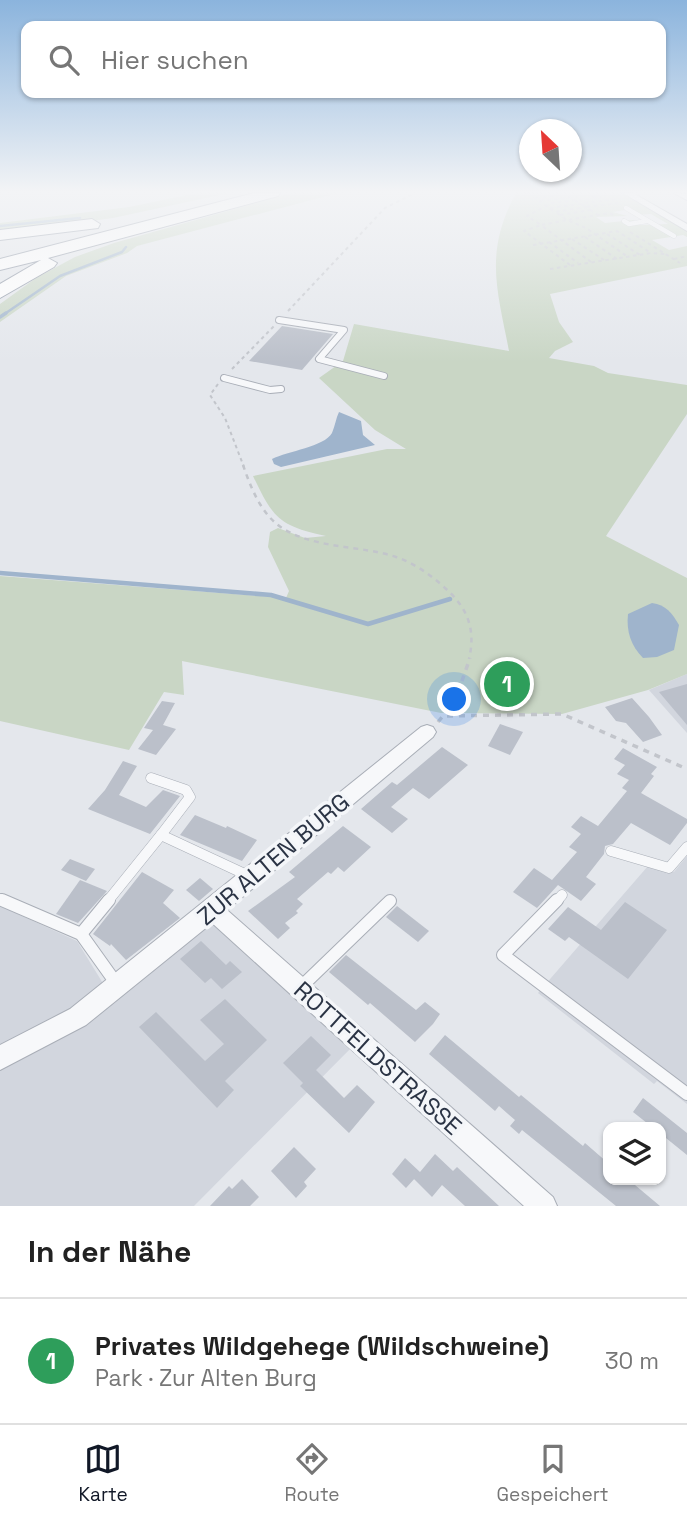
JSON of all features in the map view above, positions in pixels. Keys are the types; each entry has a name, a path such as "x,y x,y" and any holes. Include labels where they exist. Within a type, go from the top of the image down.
{"highway":[{"path":"0,259 37,249"},
{"path":"0,265 55,249"},
{"path":"0,292 34,270 84,249"}],"street":[{"name":"ZUR ALTEN BURG","path":"0,1058 78,1017 212,911 427,732"},
{"name":"ROTTFELDSTRASSE","path":"212,911 544,1206"}],"lane":[{"path":"279,320 344,330 319,359 384,376"},
{"path":"224,378 270,390 281,389"},
{"path":"81,933 190,797 186,790 151,778"},
{"path":"161,835 251,877"},
{"path":"611,851 669,869 687,847"},
{"path":"562,895 503,955 687,1094"},
{"path":"0,899 81,933 118,985"},
{"path":"299,988 390,901"}],"path":[{"path":"346,249 210,395 226,418 245,472 274,523 292,532 325,542 396,557 433,577 466,610 472,624 473,642 453,706 446,716 562,714 687,769"},
{"path":"549,249 570,265"},
{"path":"559,249 579,264"},
{"path":"573,249 591,262"},
{"path":"588,249 604,260"},
{"path":"603,249 617,259"},
{"path":"617,249 628,257"},
{"path":"631,249 640,255"},
{"path":"645,249 651,253"},
{"path":"657,249 680,263"},
{"path":"550,269 651,253 665,254"},
{"path":"674,259 687,257"}],"shaded area":[{"path":"687,674 687,733 649,690"},
{"path":"687,856 687,1104 657,1081 654,1084 538,993 648,866 674,872"},
{"path":"0,906 77,941 104,985 212,910 358,1041 194,1206 0,1206"}],"green space":[{"path":"97,249 132,249 66,276 0,322 0,304 36,278 75,257"},
{"path":"498,249 687,249 687,266 550,294 559,322 573,342 555,351 549,358 594,366 608,373 687,385 687,414 606,536 687,578 687,674 648,690 562,714 441,713 182,661 184,695 164,692 129,750 0,721 0,576 286,598 289,591 268,547 270,532 278,528 305,538 326,536 298,528 279,518 266,502 253,476 387,449 406,449 375,430 319,378 343,361 354,324 509,351 498,289"}],"water":[{"path":"339,412 361,421 363,435 375,445 281,467 274,464 272,459 328,438"},
{"path":"652,603 668,610 679,625 674,650 657,657 643,658 630,638 628,614"}],"building":[{"path":"282,326 333,334 302,370 249,361"},
{"path":"687,684 687,725 659,692"},
{"path":"632,698 662,735 643,742 626,723 616,721 605,707"},
{"path":"162,701 175,703 163,725 176,729 156,755 138,749 153,730 144,728"},
{"path":"500,724 523,732 510,755 488,746"},
{"path":"442,747 468,765 429,799 413,788 391,807 408,819 392,833 361,809 392,782 397,785"},
{"path":"623,748 657,767 651,774 654,776 641,793 687,819 687,823 670,845 631,823 613,844 605,846 604,854 586,877 596,884 581,901 558,885 537,908 513,892 534,868 552,880 577,852 569,847 581,834 571,827 581,816 598,826 627,791 622,788 629,780 617,774 625,765 614,759"},
{"path":"123,761 137,766 119,795 146,807 163,790 180,796 150,834 88,809 105,790"},
{"path":"195,815 257,840 242,861 180,835"},
{"path":"343,826 371,847 344,872 338,867 331,874 328,872 297,899 303,904 296,911 298,913 285,923 290,928 278,939 248,911 295,877 289,872"},
{"path":"70,859 95,869 86,881 61,870"},
{"path":"142,872 174,890 163,903 180,918 126,960 111,944 110,946 93,934"},
{"path":"200,878 213,889 199,901 186,890"},
{"path":"80,880 107,891 78,923 56,914"},
{"path":"625,902 667,930 628,979 569,937 565,941 548,929 568,907 601,930"},
{"path":"397,906 429,931 418,942 386,917"},
{"path":"201,941 226,965 230,961 242,972 222,989 211,978 205,983 180,959"},
{"path":"346,955 416,1010 425,1002 440,1014 415,1042 329,972"},
{"path":"225,999 267,1040 225,1081 234,1090 217,1108 139,1027 156,1012 205,1061 224,1044 200,1020"},
{"path":"445,1035 519,1097 521,1095 583,1146 585,1143 603,1159 603,1185 635,1185 660,1206 616,1206 522,1130 519,1134 510,1126 515,1120 499,1106 495,1111 429,1054"},
{"path":"311,1036 331,1055 316,1070 344,1098 357,1085 375,1102 349,1133 300,1086 303,1083 283,1063"},
{"path":"643,1098 687,1133 687,1155 666,1138 666,1122 646,1122 633,1112"},
{"path":"294,1147 316,1169 304,1182 307,1186 296,1198 271,1171"},
{"path":"435,1154 453,1171 457,1167 499,1206 465,1206 442,1185 432,1197 414,1179 406,1188 392,1174 405,1158 420,1172"},
{"path":"242,1179 259,1197 250,1206 210,1206 229,1186 232,1189"}],"waterway":[{"path":"3,315 60,276 124,249"},
{"path":"0,573 271,595 368,624 450,599"}],"place":[{"name":"Privates Wildgehege (Wildschweine)","path":"507,684"}]}
